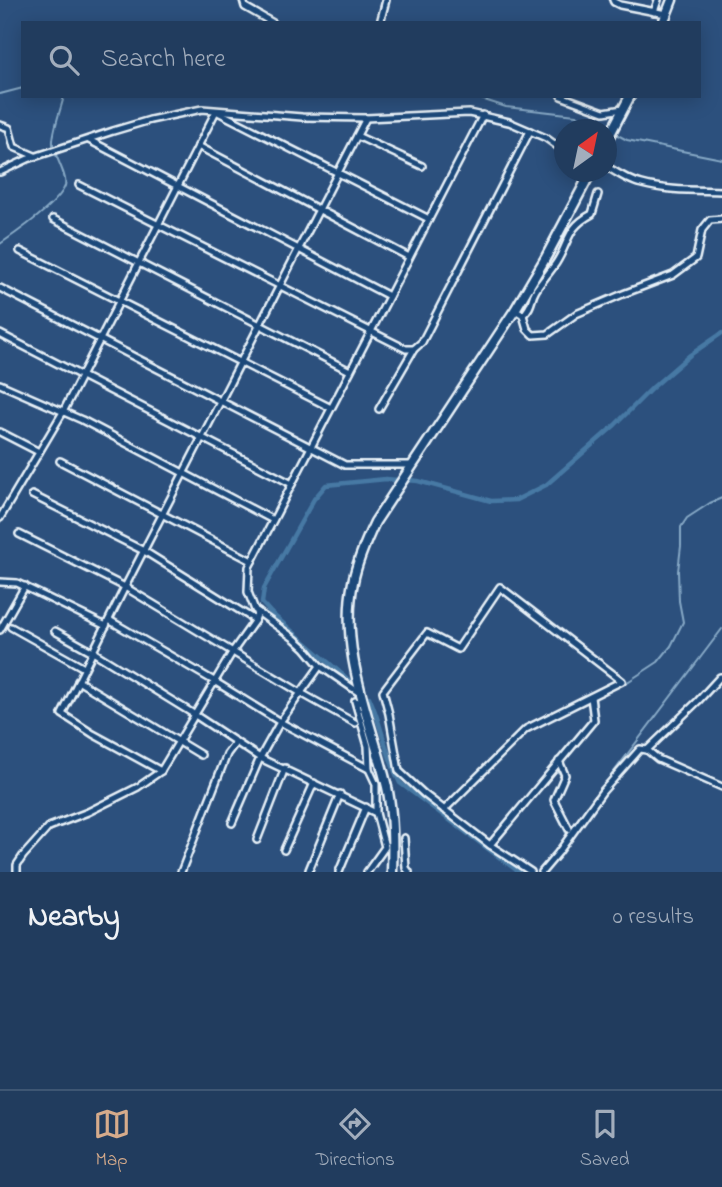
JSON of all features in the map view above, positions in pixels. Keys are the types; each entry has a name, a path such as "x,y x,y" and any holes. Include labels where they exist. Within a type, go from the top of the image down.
{"highway":[{"path":"665,19 673,0"},
{"path":"617,121 629,98"},
{"path":"392,872 393,838 387,788 361,698 353,657 349,622 353,580 375,522 519,312 586,182"}],"street":[{"path":"243,0 245,8 269,21"},
{"path":"381,21 386,0"},
{"path":"613,0 620,5 653,12 665,19"},
{"path":"653,12 658,0"},
{"path":"566,98 604,112 621,113"},
{"path":"0,172 38,155 162,118 202,109 302,117 366,118 469,113 509,122 554,143"},
{"path":"0,518 63,412 216,111"},
{"path":"216,111 429,219"},
{"path":"367,872 385,847 376,813 376,784 369,769 368,746 355,701 361,698 320,666 295,639 258,612 248,592 249,567 483,115"},
{"path":"161,771 62,714 366,118"},
{"path":"0,125 9,128 14,147 38,155"},
{"path":"379,409 414,349 422,342 530,131"},
{"path":"357,136 422,166"},
{"path":"89,140 389,296"},
{"path":"198,146 409,257"},
{"path":"617,171 640,184 676,190 722,191"},
{"path":"79,186 406,349 414,349"},
{"path":"598,194 592,214 571,230 558,260 536,291 530,308 519,312 533,335 548,334 576,314 673,275 696,258 702,230 710,220 722,219"},
{"path":"53,219 350,371"},
{"path":"20,251 331,408"},
{"path":"0,288 345,465 412,465"},
{"path":"0,334 292,484"},
{"path":"0,384 82,420 273,520"},
{"path":"0,432 39,453"},
{"path":"60,461 252,561"},
{"path":"32,495 144,551 255,620"},
{"path":"19,534 125,587 355,723"},
{"path":"0,582 18,583 106,626"},
{"path":"0,630 25,586"},
{"path":"444,810 526,729 622,681 499,587 458,649 427,633 383,691 399,771 444,810 531,872"},
{"path":"16,872 23,856 48,827 98,807 138,787 161,771 258,612"},
{"path":"109,620 280,722 369,769"},
{"path":"11,627 85,668"},
{"path":"55,631 194,714 260,758 376,813"},
{"path":"232,823 260,758 280,722 320,666"},
{"path":"647,750 722,677"},
{"path":"78,681 201,755"},
{"path":"491,845 594,720 591,697"},
{"path":"181,872 227,754 236,742"},
{"path":"542,872 603,792 640,749 722,787"},
{"path":"559,761 565,775 554,800 569,829"},
{"path":"257,840 285,768"},
{"path":"284,850 314,783"},
{"path":"309,870 340,794"},
{"path":"339,872 366,807"},
{"path":"404,838 409,872"}],"waterway":[{"path":"0,94 21,89"},
{"path":"0,244 55,201 65,186 65,177 53,144 63,98"},
{"path":"478,98 506,107 576,115 584,119"},
{"path":"617,135 627,140 722,159"},
{"path":"407,480 491,501 516,500 546,485 690,355 722,333"},
{"path":"351,682 271,613 262,603 264,588 314,499 326,485 397,480"},
{"path":"620,685 658,662 671,646 683,622 678,571 681,527 687,518 722,498"},
{"path":"601,789 722,629"},
{"path":"369,697 400,783 519,872"},
{"path":"588,699 590,721"},
{"path":"556,770 561,775 551,802 567,835"},
{"path":"549,860 595,797"}]}
